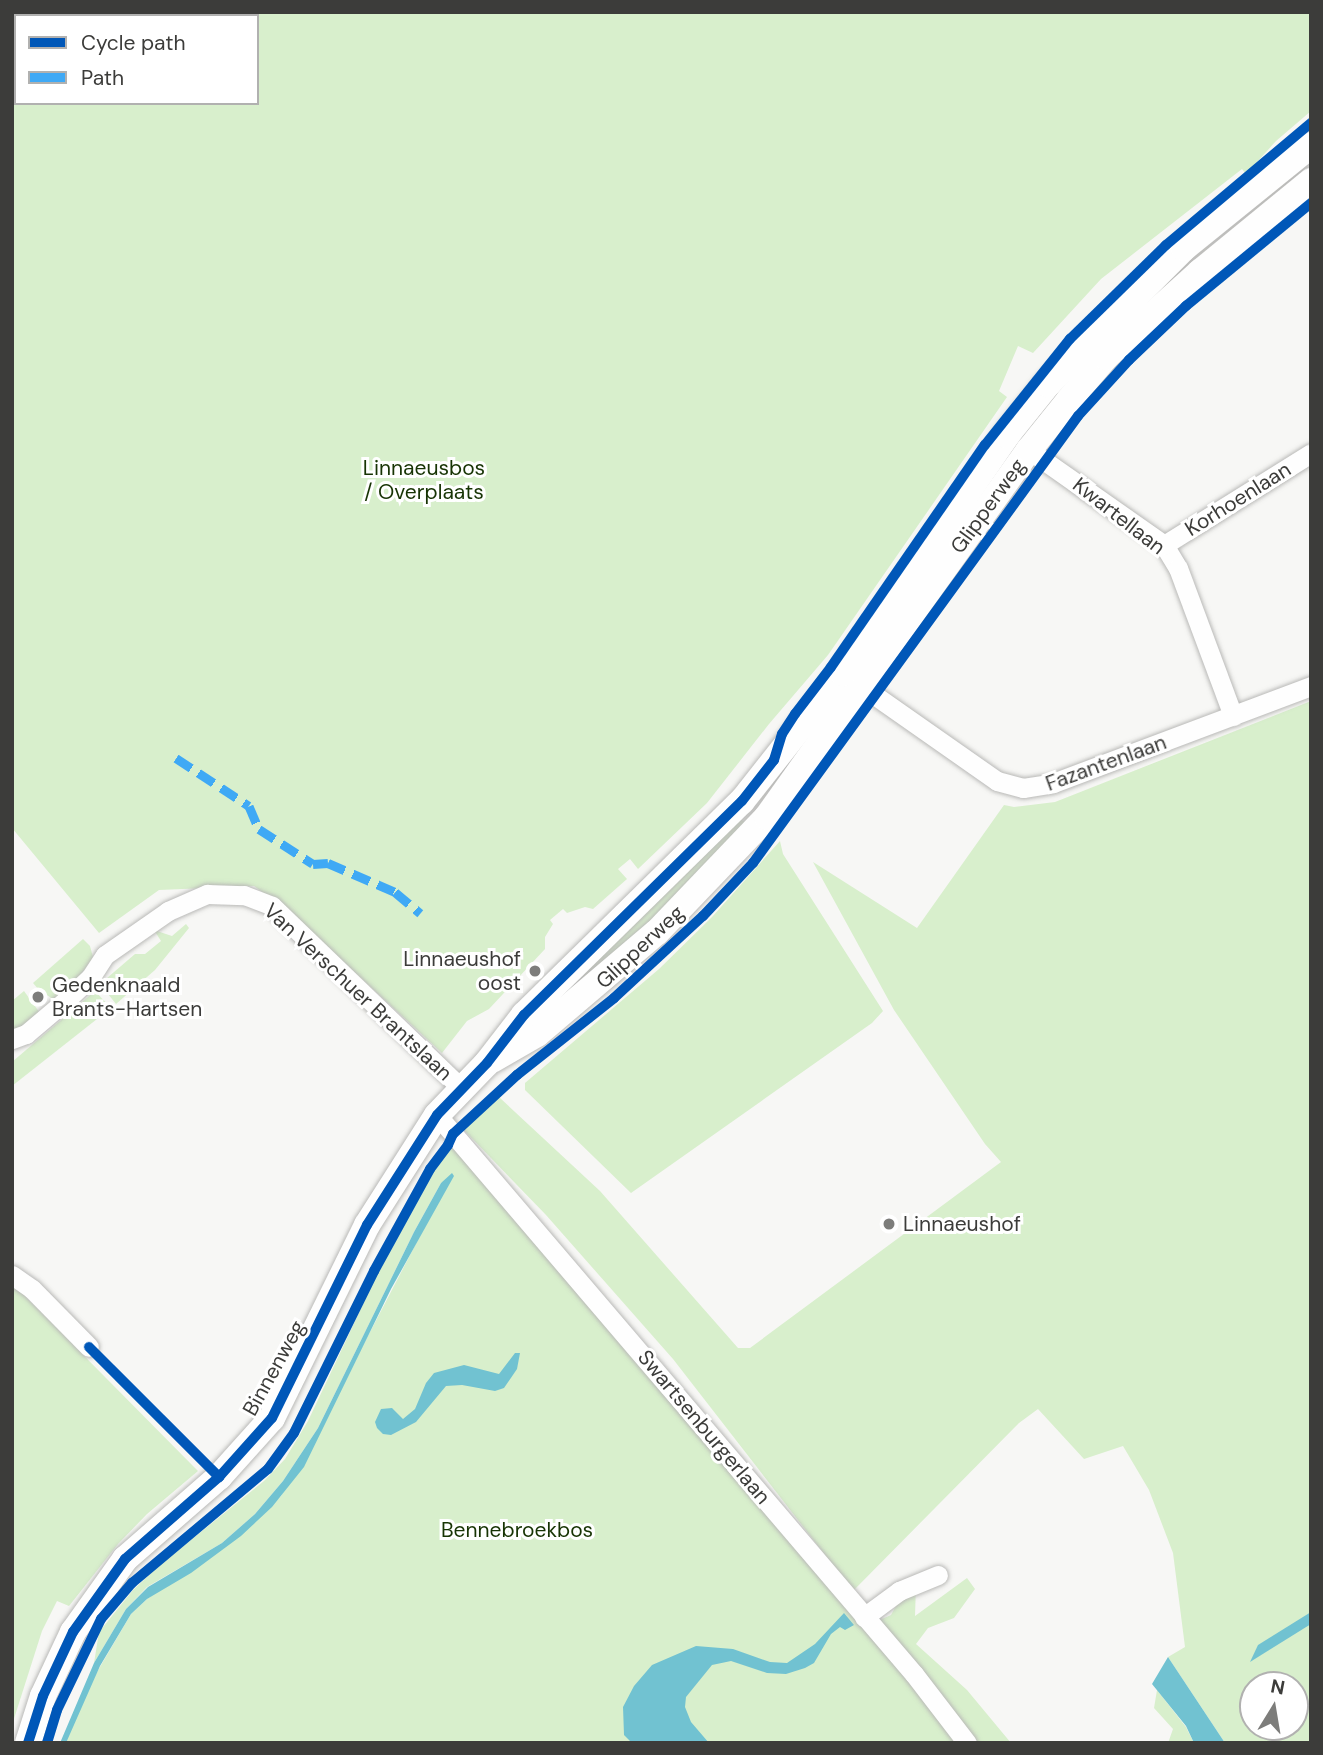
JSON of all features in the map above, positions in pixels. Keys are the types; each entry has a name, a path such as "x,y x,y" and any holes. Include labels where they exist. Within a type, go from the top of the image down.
{"street":[{"name":"Glipperweg","path":"487,1063 524,1016 661,877 742,801 853,680 1030,450 1059,392 1184,248 1311,145"},
{"name":"Glipperweg","path":"853,680 1007,435 1106,357 1200,272 1311,181"},
{"name":"Glipperweg","path":"1007,435 1030,450"},
{"name":"Kwartellaan","path":"1030,450 1164,545 1178,568 1233,716"},
{"name":"Korhoenlaan","path":"1164,545 1311,453"},
{"name":"Fazantenlaan","path":"853,680 996,781 1023,788 1053,783 1311,686"},
{"name":"Van Verschuer Brantslaan","path":"12,1039 26,1034 87,981 105,955 168,911 207,894 244,895 272,906 461,1088"},
{"name":"Binnenweg","path":"28,1743 43,1696 73,1632 125,1559 219,1477 272,1418 367,1224 437,1115 487,1063"},
{"name":"Swartsenburgerlaan","path":"437,1115 864,1616 967,1743"},
{"path":"12,1276 32,1289 89,1347"},
{"path":"864,1616 899,1591 938,1575"}],"green space":[{"name":"Linnaeusbos / Overplaats","path":"12,12 1311,12 1311,111 1276,141 1246,174 1242,169 1101,279 1033,353 1018,346 999,391 1007,397 828,655 707,803 638,869 630,859 618,869 627,879 593,909 585,907 567,913 563,909 550,920 553,924 545,937 545,949 489,1009 467,1021 442,1053 293,915 254,886 159,890 99,933 12,828"},
{"path":"1311,701 1311,1743 1225,1743 1168,1657 1185,1647 1173,1553 1149,1490 1123,1446 1084,1459 1038,1409 1019,1423 853,1591 673,1359 546,1215 462,1128 499,1097 600,1191 738,1348 750,1348 1001,1162 985,1144 894,1010 813,862 917,928 1004,805 1014,807 1055,802"},
{"path":"735,817 752,825 529,1035 571,982"},
{"path":"780,841 783,854 883,1011 872,1023 631,1193 525,1090 525,1083 659,969 712,917"},
{"path":"186,924 189,928 155,970 116,1004 100,984 135,954 145,954 161,941 154,930 172,936"},
{"path":"83,939 90,946 93,957 80,976 53,999 39,990 33,983"},
{"path":"24,991 40,1013 12,1036 12,1001"},
{"path":"95,991 111,1008 12,1086 12,1062"},
{"name":"Bennebroekbos","path":"451,1147 462,1153 875,1622 891,1615 902,1595 916,1585 915,1616 967,1578 975,1589 954,1618 928,1628 916,1644 967,1690 1011,1743 66,1743 77,1706 131,1614 147,1599 249,1526 281,1496 342,1386 453,1176 441,1183 414,1232 318,1428 283,1481 255,1514 222,1543 147,1587 126,1609 94,1663 99,1632 133,1590 264,1481 285,1459 308,1421 381,1266 431,1175"},
{"path":"12,1283 198,1471 147,1514 118,1544 69,1606 57,1601 42,1631 12,1725"},
{"path":"1157,1690 1186,1727 1194,1743 1168,1743 1173,1729 1154,1708"}],"water":[{"path":"452,1173 454,1176 391,1289 304,1467 272,1507 241,1536 191,1573 147,1599 131,1614 100,1666 66,1743 60,1743 94,1663 126,1609 148,1587 222,1543 255,1514 283,1481 318,1428 414,1232 441,1183"},
{"path":"515,1353 520,1353 517,1369 504,1388 495,1391 462,1385 446,1386 416,1422 391,1435 383,1434 377,1428 375,1422 381,1409 392,1408 403,1419 415,1409 426,1383 434,1373 464,1365 499,1374"},
{"path":"1311,1612 1311,1624 1250,1662 1258,1645"},
{"path":"844,1613 854,1625 845,1630 840,1627 831,1634 814,1663 805,1668 786,1674 767,1673 731,1661 712,1665 686,1697 685,1707 691,1722 709,1743 632,1743 624,1735 623,1707 634,1686 652,1665 696,1646 733,1649 770,1662 787,1663 815,1644"},
{"path":"1168,1657 1225,1743 1194,1743 1186,1726 1152,1684"}],"marked path":[{"path":"176,758 249,806 259,829 313,864 328,863 395,892 420,913"}],"cycle path":[{"path":"28,1743 43,1696 73,1632 125,1559 219,1477 272,1418 367,1225 437,1115 487,1063 524,1015 742,801 774,760 782,734 795,714 831,667 985,445 1070,339 1166,245 1311,123"},
{"path":"47,1743 57,1710 101,1619 132,1583 268,1469 294,1433 374,1271 430,1169 453,1134 517,1075 614,998 703,916 753,863 1078,416 1129,360 1186,306 1311,203"},
{"path":"89,1347 219,1477"}],"place":[{"name":"Linnaeushof oost","path":"535,971"},
{"name":"Gedenknaald Brants-Hartsen","path":"38,997"},
{"name":"Linnaeushof","path":"889,1224"}]}
